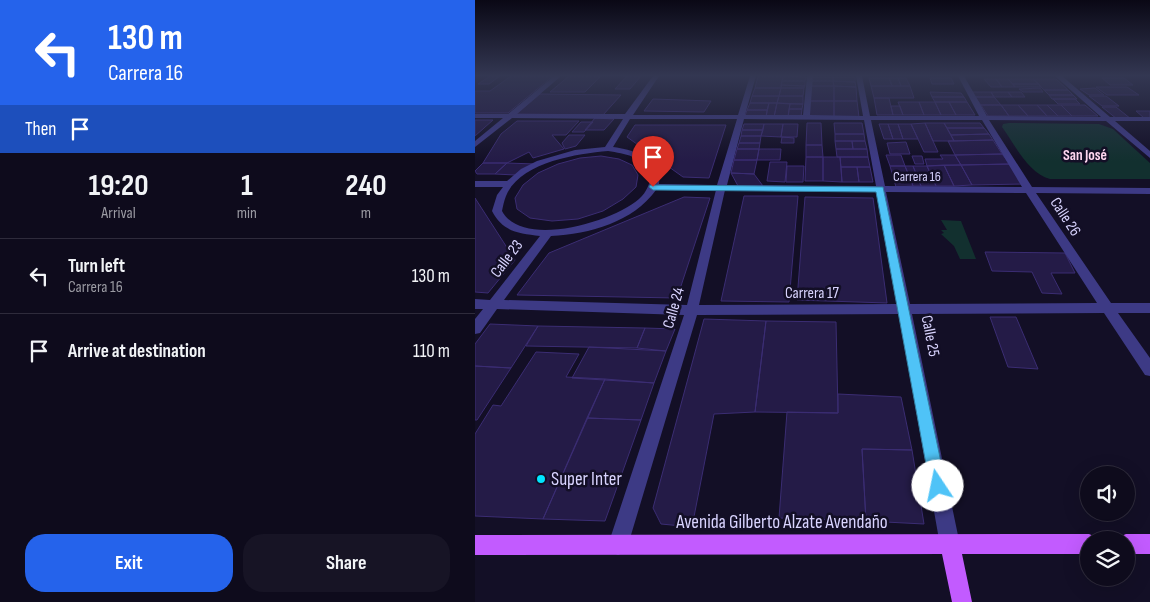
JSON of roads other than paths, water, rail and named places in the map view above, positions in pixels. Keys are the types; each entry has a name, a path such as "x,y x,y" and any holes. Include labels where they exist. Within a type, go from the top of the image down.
{"main road":[{"name":"Avenida Gilberto Alzate Avendaño","path":"475,545 1080,544"},
{"path":"1135,544 1150,544"},
{"name":"Calle 25","path":"949,545 961,602"}],"street":[{"path":"475,145 524,104"},
{"path":"608,149 636,104"},
{"name":"Calle 24","path":"619,545 692,310 721,188 744,104"},
{"path":"806,118 807,104"},
{"name":"Calle 25","path":"864,104 949,545"},
{"name":"Calle 26","path":"976,104 1106,308 1150,370"},
{"path":"1091,104 1150,155"},
{"path":"475,116 1150,119"},
{"path":"608,149 631,152 648,160 656,172 653,187 643,200 625,213 601,224 574,231 547,234 522,231 505,223 497,211 498,198 509,184 537,165 572,153 608,149"},
{"path":"475,184 509,184"},
{"name":"Carrera 16","path":"653,187 1150,191"},
{"name":"Calle 23","path":"475,329 547,234"},
{"name":"Carrera 17","path":"475,304 692,310 1150,308"}],"place":[{"name":"Super Inter","path":"541,479"}],"district":[{"name":"San José","path":"1085,155"}]}
